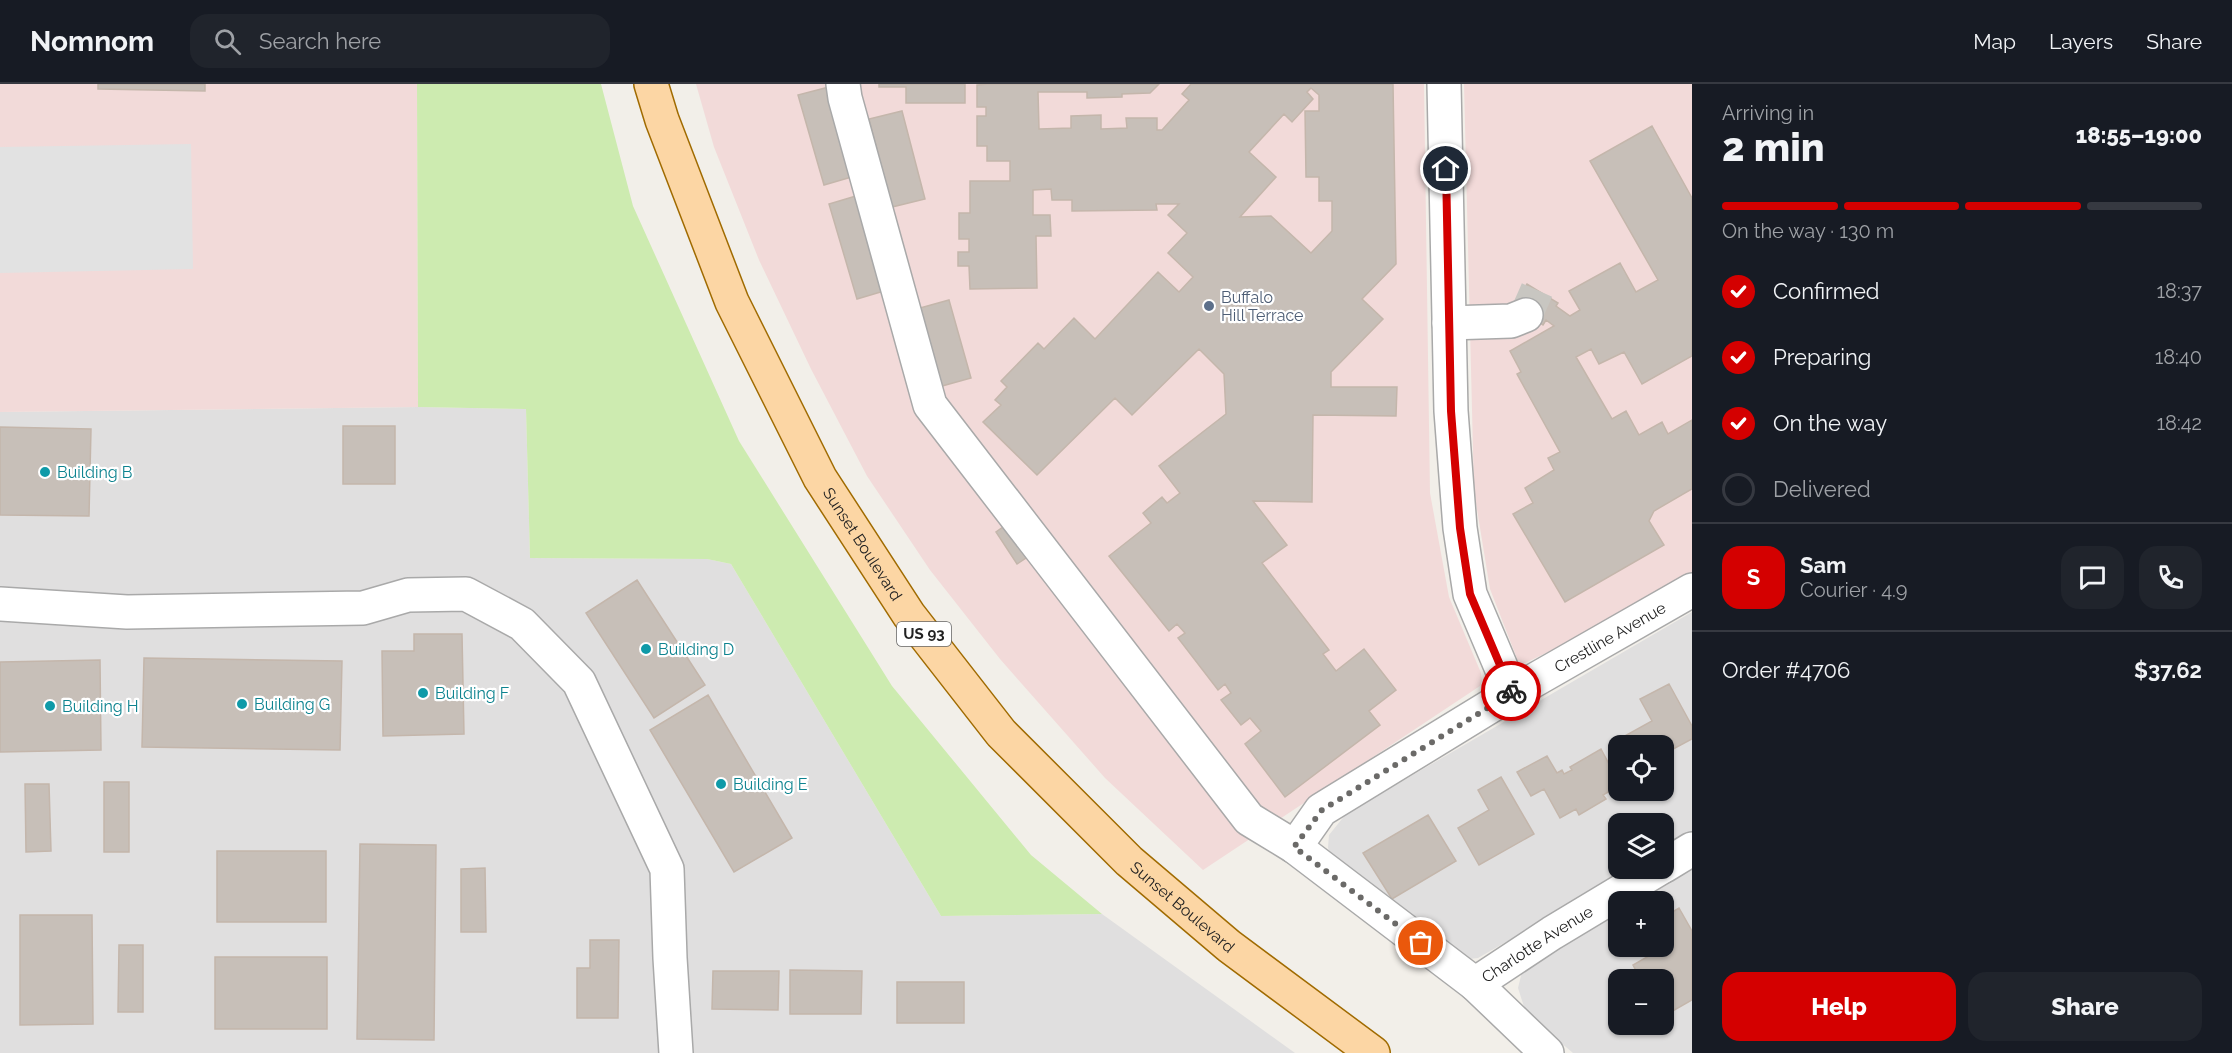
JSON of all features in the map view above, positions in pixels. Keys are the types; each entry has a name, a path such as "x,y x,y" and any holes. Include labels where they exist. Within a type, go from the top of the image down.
{"main road":[{"name":"Sunset Boulevard","path":"651,84 662,120 732,302 820,478 909,615 1001,733 1129,861 1230,946 1373,1053"}],"street":[{"path":"843,84 930,405 1249,819 1294,847 1475,984 1547,1053"},
{"path":"1444,84 1451,411 1458,505 1470,594 1512,693"},
{"path":"1449,323 1511,321 1526,315"},
{"name":"Crestline Avenue","path":"1294,847 1322,810 1512,693 1692,590"},
{"path":"0,604 127,612 351,609 408,596 466,594 522,624 579,682 667,869 676,1053"},
{"name":"Charlotte Avenue","path":"1674,860 1692,849"},
{"name":"Charlotte Avenue","path":"1475,984 1552,933 1642,879"}],"shaded area":[{"path":"0,84 417,84 418,407 0,412"},
{"path":"696,84 1424,84 1430,493 1449,597 1481,673 1480,686 1203,870 1105,778 1000,659 930,570 867,476 811,369 759,260 714,147"},
{"path":"1464,84 1692,84 1692,577 1523,664 1518,661 1490,589 1474,491"},
{"path":"191,144 193,269 0,273 0,147"},
{"path":"418,407 526,409 530,558 707,559 731,564 941,916 1102,914 1295,1053 0,1053 0,412"},
{"path":"1692,612 1692,835 1674,845 1674,813 1608,813 1608,879 1616,879 1478,958 1469,959 1330,858 1329,835 1346,814"},
{"path":"1692,866 1692,1053 1573,1053 1526,1013 1518,988 1522,972 1608,915 1608,957 1674,957 1674,891 1648,891 1669,879 1674,879 1674,876"}],"green space":[{"path":"417,84 601,84 633,206 739,441 892,686 1031,855 1102,914 941,916 731,564 707,559 530,558 526,409 418,407"}],"building":[{"path":"98,84 205,84 205,91 98,89"},
{"path":"879,84 965,84 965,103 906,103 906,87 879,87"},
{"path":"1159,84 1150,93 1122,94 1122,97 1087,98 1087,92 1038,92 1039,129 1071,128 1071,116 1101,115 1101,129 1127,128 1126,118 1157,118 1157,130 1162,130 1189,100 1182,94 1191,84 1393,84 1396,264 1362,299 1383,319 1331,372 1331,387 1397,387 1396,416 1313,415 1312,502 1253,501 1287,545 1262,563 1329,650 1323,654 1336,671 1364,649 1396,690 1369,711 1380,725 1285,797 1245,744 1261,731 1250,718 1241,725 1221,700 1231,693 1225,684 1218,690 1178,638 1185,633 1177,624 1169,631 1109,556 1151,523 1143,513 1162,497 1167,503 1180,493 1159,466 1226,414 1224,374 1199,349 1132,415 1115,398 1037,475 983,422 1001,405 995,400 1007,387 1001,381 1038,343 1044,349 1074,318 1095,339 1158,272 1179,292 1193,277 1168,253 1187,233 1168,215 1179,204 1156,204 1157,210 1072,211 1072,200 1052,200 1051,189 1033,190 1033,215 1050,215 1051,236 1036,236 1037,288 970,289 969,266 958,266 958,252 969,252 969,239 959,239 959,213 970,213 970,181 1010,181 1010,161 987,161 987,146 977,146 977,116 986,116 986,107 977,107 977,85","holes":["1311,88 1319,95 1319,111 1305,111 1306,177 1319,177 1319,201 1332,201 1332,231 1311,253 1271,216 1240,217 1276,177 1249,152 1284,114 1292,122 1313,99 1307,92"]},
{"path":"829,87 855,176 824,185 798,95"},
{"path":"902,111 925,199 892,207 869,119"},
{"path":"1652,126 1692,198 1692,356 1642,384 1624,352 1599,364 1591,349 1576,357 1612,419 1626,411 1639,435 1662,422 1668,434 1692,420 1692,489 1654,511 1649,521 1664,545 1565,602 1513,514 1533,503 1525,488 1554,470 1548,458 1560,452 1517,374 1521,372 1510,351 1554,326 1546,320 1543,325 1513,306 1527,284 1558,303 1556,306 1570,316 1580,310 1569,291 1620,263 1636,292 1658,280 1590,161"},
{"path":"856,196 884,291 857,299 829,204"},
{"path":"949,300 971,378 942,386 920,308"},
{"path":"343,426 395,426 395,484 343,484"},
{"name":"Building B","path":"0,427 91,429 89,516 0,515"},
{"path":"1013,520 1035,552 1017,564 996,532"},
{"name":"Building D","path":"637,580 705,685 654,718 586,613"},
{"name":"Building F","path":"414,634 462,634 464,734 383,736 382,651 414,651"},
{"name":"Building G","path":"144,658 342,661 340,750 142,747"},
{"name":"Building H","path":"100,660 101,750 0,752 0,662"},
{"path":"1669,684 1692,726 1692,739 1674,749 1674,735 1627,735 1652,721 1640,699"},
{"name":"Building E","path":"708,695 792,838 734,872 650,730"},
{"path":"1601,749 1608,762 1608,792 1603,795 1606,799 1579,815 1576,809 1560,818 1544,789 1531,796 1517,772 1547,756 1557,773 1562,770 1564,774 1572,770 1570,767"},
{"path":"1501,777 1534,834 1479,865 1458,828 1489,810 1478,790"},
{"path":"104,782 129,782 129,852 104,852"},
{"path":"25,784 49,784 51,851 26,852"},
{"path":"1428,815 1456,861 1392,899 1363,853"},
{"path":"360,844 436,845 434,1040 357,1039"},
{"path":"217,851 326,851 326,922 217,922"},
{"path":"485,868 486,932 461,932 461,869"},
{"path":"1679,908 1692,931 1692,1000 1674,1010 1674,969 1635,969 1633,965 1647,957 1674,957 1674,911"},
{"path":"20,915 92,915 93,1024 20,1025"},
{"path":"590,940 619,940 618,1018 577,1018 577,968 590,968"},
{"path":"119,945 143,945 143,1012 118,1012"},
{"path":"215,957 327,957 327,1029 215,1029"},
{"path":"790,970 862,971 861,1014 790,1014"},
{"path":"713,971 779,971 778,1010 712,1009"},
{"path":"897,982 964,982 964,1023 897,1023"}],"tunnel":[{"path":"1526,315 1537,290"}],"way so far":[{"path":"1421,943 1294,847 1322,810 1512,693 1511,691"}],"place":[{"name":"Buffalo Hill Terrace","path":"1209,306"},
{"name":"Building B","path":"45,472"},
{"name":"Building D","path":"646,649"},
{"name":"Building F","path":"423,693"},
{"name":"Building G","path":"242,704"},
{"name":"Building H","path":"50,706"},
{"name":"Building E","path":"721,784"}],"route":[{"path":"1446,169 1451,411 1460,528 1470,594 1511,691"}]}
